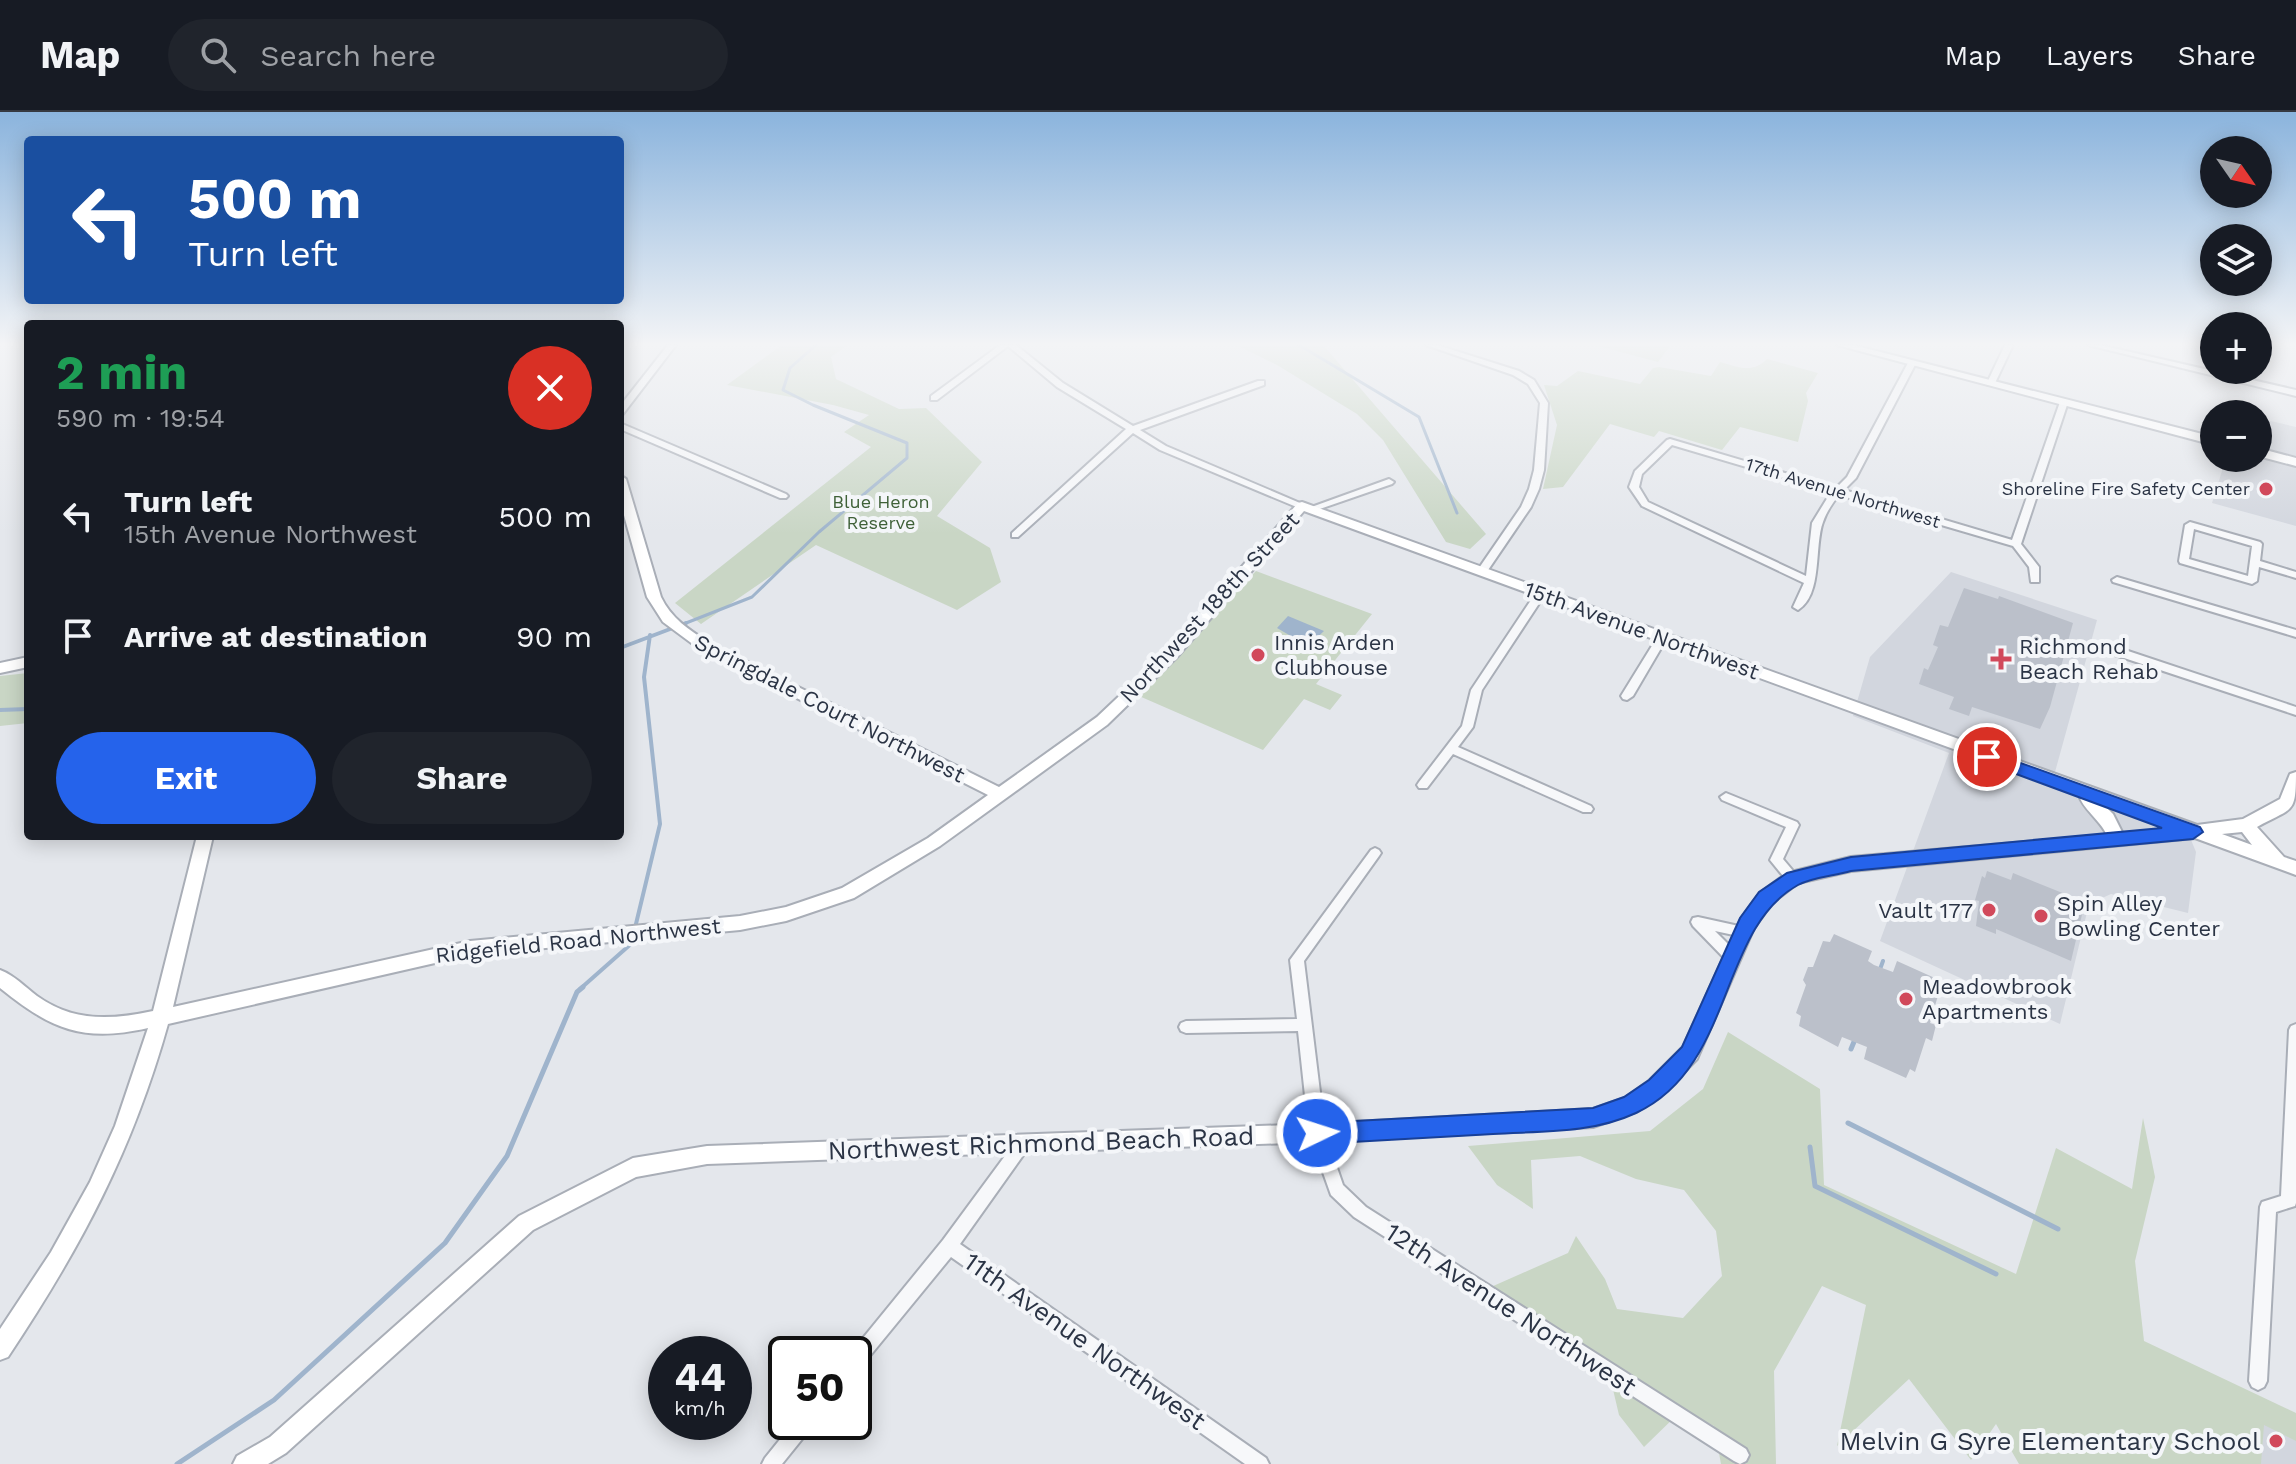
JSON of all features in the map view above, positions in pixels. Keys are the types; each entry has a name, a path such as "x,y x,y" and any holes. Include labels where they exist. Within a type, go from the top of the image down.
{"street":[{"name":"15th Avenue Northwest","path":"1096,408 1131,430 1207,468 1306,508 2295,868"},
{"path":"1015,535 1131,430 1192,408"},
{"path":"1482,571 1526,507 1539,470 1544,408"},
{"path":"1798,607 1810,582 1817,523 1831,498 1841,491 1887,408"},
{"path":"2035,580 2034,567 2016,544 2062,408"},
{"path":"2087,408 2200,437"},
{"path":"624,428 783,496"},
{"name":"17th Avenue Northwest","path":"1810,582 1645,504 1637,496 1634,481 1670,442 2016,544"},
{"path":"2272,456 2296,462"},
{"name":"Northwest 188th Street","path":"1000,794 1051,761 1128,697 1173,653 1306,508 1389,482"},
{"name":"Springdale Court Northwest","path":"624,493 654,597 670,622 703,645 1000,794"},
{"path":"2190,525 2257,544 2255,563 2252,581 2184,561 2190,525"},
{"path":"2255,563 2296,575"},
{"path":"2117,580 2296,634"},
{"path":"1423,785 1467,727 1477,690 1541,593"},
{"path":"1627,696 1662,638"},
{"path":"2113,650 2296,711"},
{"path":"0,668 24,663"},
{"path":"1451,748 1587,809"},
{"name":"Northwest Richmond Beach Road","path":"245,1464 278,1445 526,1223 633,1168 707,1155 1317,1133 1593,1118 1631,1105 1656,1087 1690,1053 1743,932 1766,898 1793,878 1851,864 2246,825 2287,803 2296,778"},
{"path":"2078,790 2098,807 2118,840"},
{"name":"Ridgefield Road Northwest","path":"0,978 52,1017 72,1024 118,1027 470,948 739,923 824,903 862,886 934,842 1000,794"},
{"path":"1726,797 1793,825 1776,860 1793,878"},
{"path":"2246,825 2272,855 2295,868"},
{"path":"0,1349 75,1232 134,1102 160,1018 204,840"},
{"name":"12th Avenue Northwest","path":"1375,853 1297,960 1317,1133 1337,1190 1360,1212 1740,1455"},
{"path":"1732,957 1698,922 1743,932"},
{"path":"1186,1027 1305,1025"},
{"path":"2258,1381 2268,1207 2292,1203 2296,1030"},
{"path":"872,1340 949,1246 1024,1142"},
{"name":"11th Avenue Northwest","path":"949,1246 1260,1464"},
{"path":"771,1464 790,1440"}],"shaded area":[{"path":"2272,421 2296,427 2296,526 2212,503 2222,472 2272,472"},
{"path":"1951,572 2097,620 2055,772 2182,818 2196,852 2188,913 2111,894 2089,904 2060,1024 1880,941 1949,753 1853,716 1870,657"},
{"name":"Melvin G Syre Elementary School","path":"2259,1400 2296,1419 2296,1464 2254,1464"}],"green space":[{"name":"Blue Heron Reserve","path":"844,408 926,408 982,462 937,516 990,548 1001,582 957,610 816,545 701,624 675,603 871,447 844,432 869,415"},
{"path":"1347,408 1377,408 1486,534 1470,549 1446,542 1383,440"},
{"path":"1552,408 1806,408 1798,442 1740,427 1722,450 1659,431 1654,437 1610,424 1563,487 1543,489 1557,425"},
{"name":"Innis Arden Clubhouse","path":"1256,571 1372,614 1316,684 1342,695 1330,710 1304,699 1263,750 1139,696"},
{"path":"24,673 24,723 0,726 0,676"},
{"path":"1728,1032 1820,1089 1824,1185 2016,1274 2056,1148 2132,1189 2143,1118 2155,1177 2135,1261 2144,1341 2296,1413 2296,1441 2264,1425 2261,1464 2019,1464 1996,1424 1971,1460 1909,1379 1837,1446 1866,1305 1822,1286 1774,1371 1776,1464 1721,1464 1714,1426 1682,1410 1644,1447 1619,1415 1607,1364 1491,1287 1568,1253 1576,1236 1605,1279 1617,1309 1683,1318 1722,1276 1716,1231 1684,1190 1636,1179 1580,1156 1531,1160 1533,1209 1497,1185 1468,1146 1650,1131 1703,1089"}],"water":[{"path":"1288,616 1324,631 1308,646 1277,628"}],"building":[{"name":"Richmond Beach Rehab","path":"1964,588 1998,599 1999,596 2073,623 2050,707 2040,729 1972,707 1969,716 1949,709 1954,697 1919,684 1924,668 1928,670 1938,647 1933,645 1940,625 1948,627"},
{"name":"Spin Alley Bowling Center","path":"1987,871 2011,880 2013,873 2085,902 2071,961 1996,929 1996,934 1976,926 1979,901 1975,900 1982,876 1985,878"},
{"name":"Meadowbrook Apartments","path":"1834,934 1872,951 1868,961 1874,965 1893,972 1897,961 1937,979 1934,990 1939,992 1930,1023 1936,1025 1932,1041 1926,1038 1915,1072 1910,1069 1906,1078 1864,1059 1867,1047 1842,1037 1838,1047 1799,1026 1801,1016 1796,1013 1806,985 1803,980 1808,967 1813,967 1823,941 1830,942"}],"waterway":[{"path":"681,625 752,597 819,532 907,458 907,443 821,408"},
{"path":"1404,408 1419,417 1457,513"},
{"path":"650,637 686,623"},
{"path":"624,646 650,637"},
{"path":"635,928 660,824 644,677 650,637"},
{"path":"0,710 24,709"},
{"path":"580,989 632,943 633,937"},
{"path":"1879,972 1883,961"},
{"path":"177,1464 274,1400 445,1243 507,1156 577,992 583,987"},
{"path":"1851,1049 1856,1037"},
{"path":"1848,1123 2058,1229"},
{"path":"1810,1147 1815,1186 1996,1274"}],"place":[{"name":"Shoreline Fire Safety Center","path":"2266,489"},
{"name":"Innis Arden Clubhouse","path":"1258,655"},
{"name":"Richmond Beach Rehab","path":"2001,659"},
{"name":"Vault 177","path":"1989,910"},
{"name":"Spin Alley Bowling Center","path":"2041,916"},
{"name":"Meadowbrook Apartments","path":"1906,999"},
{"name":"Melvin G Syre Elementary School","path":"2276,1441"}],"route":[{"path":"1317,1133 1593,1118 1631,1105 1656,1087 1690,1053 1747,924 1766,898 1793,878 1851,864 2193,832 1987,757"}]}
